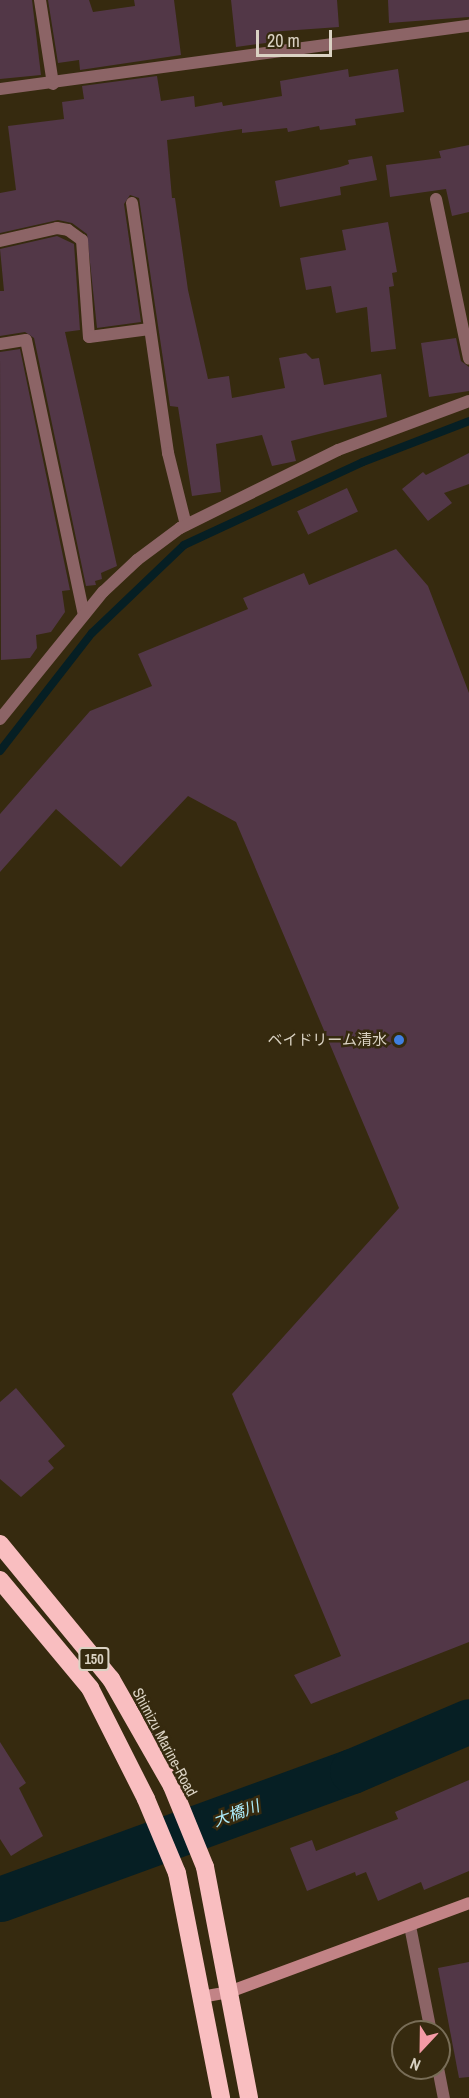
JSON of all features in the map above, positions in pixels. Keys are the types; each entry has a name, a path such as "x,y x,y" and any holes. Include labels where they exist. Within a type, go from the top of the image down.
{"highway":[{"name":"Shimizu Marine-Road","path":"0,1544 111,1679 171,1786 205,1868 249,2098"},
{"name":"150","path":"0,1580 90,1688 146,1799 177,1873 221,2098"}],"street":[{"path":"40,0 53,84"},
{"path":"0,89 53,84 469,26"},
{"path":"436,199 469,359"},
{"path":"132,203 168,453 186,525"},
{"path":"0,241 57,228 68,230 82,240 89,337 149,329"},
{"path":"0,344 26,340 84,615"},
{"path":"0,719 84,615 137,560 186,525 338,450 469,401"},
{"path":"201,1997 229,1992 469,1903"},
{"path":"410,1926 429,2020"},
{"path":"440,2080 444,2098"}],"building":[{"path":"0,0 32,0 41,75 0,79"},
{"path":"48,0 89,0 93,12 135,6 134,0 174,0 181,55 80,70 79,60 58,63"},
{"path":"231,0 337,0 339,27 269,32 266,43 236,47"},
{"path":"388,0 469,0 469,17 389,23"},
{"path":"348,69 349,77 398,69 404,112 355,119 356,125 320,130 319,126 288,132 287,128 242,133 242,129 167,140 172,198 175,198 188,290 208,379 229,376 232,398 285,388 279,358 306,353 312,359 319,358 324,385 381,374 387,417 291,441 296,461 272,466 262,435 216,444 221,492 192,496 178,407 170,406 139,198 130,195 124,204 141,322 97,328 87,234 72,223 58,220 0,233 0,193 16,190 8,126 64,119 62,102 84,99 82,86 157,76 161,101 194,96 195,107 222,102 223,106 282,96 280,81"},
{"path":"469,145 469,212 452,216 446,189 390,197 386,165 441,158 439,151"},
{"path":"372,156 377,180 340,187 341,195 280,207 275,181 340,167 349,164 348,160"},
{"path":"388,222 397,272 392,273 394,286 389,287 396,349 371,352 367,307 336,313 331,286 306,290 300,258 346,250 342,230"},
{"path":"57,236 74,244 80,330 65,332 117,566 101,573 102,579 95,581 96,585 86,586 34,338 25,332 0,336 0,291 4,291 0,249"},
{"path":"456,338 461,361 469,367 469,391 429,397 421,343"},
{"path":"20,349 70,590 62,591 65,612 51,632 36,635 37,648 30,658 1,660 0,352"},
{"path":"469,453 469,484 444,493 452,503 428,521 402,489 423,472 426,475"},
{"path":"347,488 358,512 308,535 297,511"},
{"name":"ベイドリーム清水","path":"396,549 428,586 469,693 469,1642 311,1704 294,1675 341,1656 232,1394 399,1208 236,822 188,796 121,867 56,809 0,872 0,814 90,711 152,686 138,654 248,609 243,598 304,573 309,585"},
{"path":"16,1388 65,1446 48,1461 54,1468 21,1497 0,1479 0,1402"},
{"path":"0,1742 26,1783 19,1788 43,1836 11,1856 0,1839"},
{"path":"469,1780 469,1871 424,1890 421,1882 378,1901 366,1872 356,1876 355,1872 307,1891 290,1848 312,1840 316,1851 398,1819 395,1812"},
{"path":"469,1962 469,2077 459,2078 451,2036 451,2020 448,2020 438,1968"}],"waterway":[{"path":"0,751 92,633 184,545 363,462 469,421"},
{"name":"大橋川","path":"0,1899 352,1771 469,1721"}],"place":[{"name":"ベイドリーム清水","path":"399,1040"}]}
